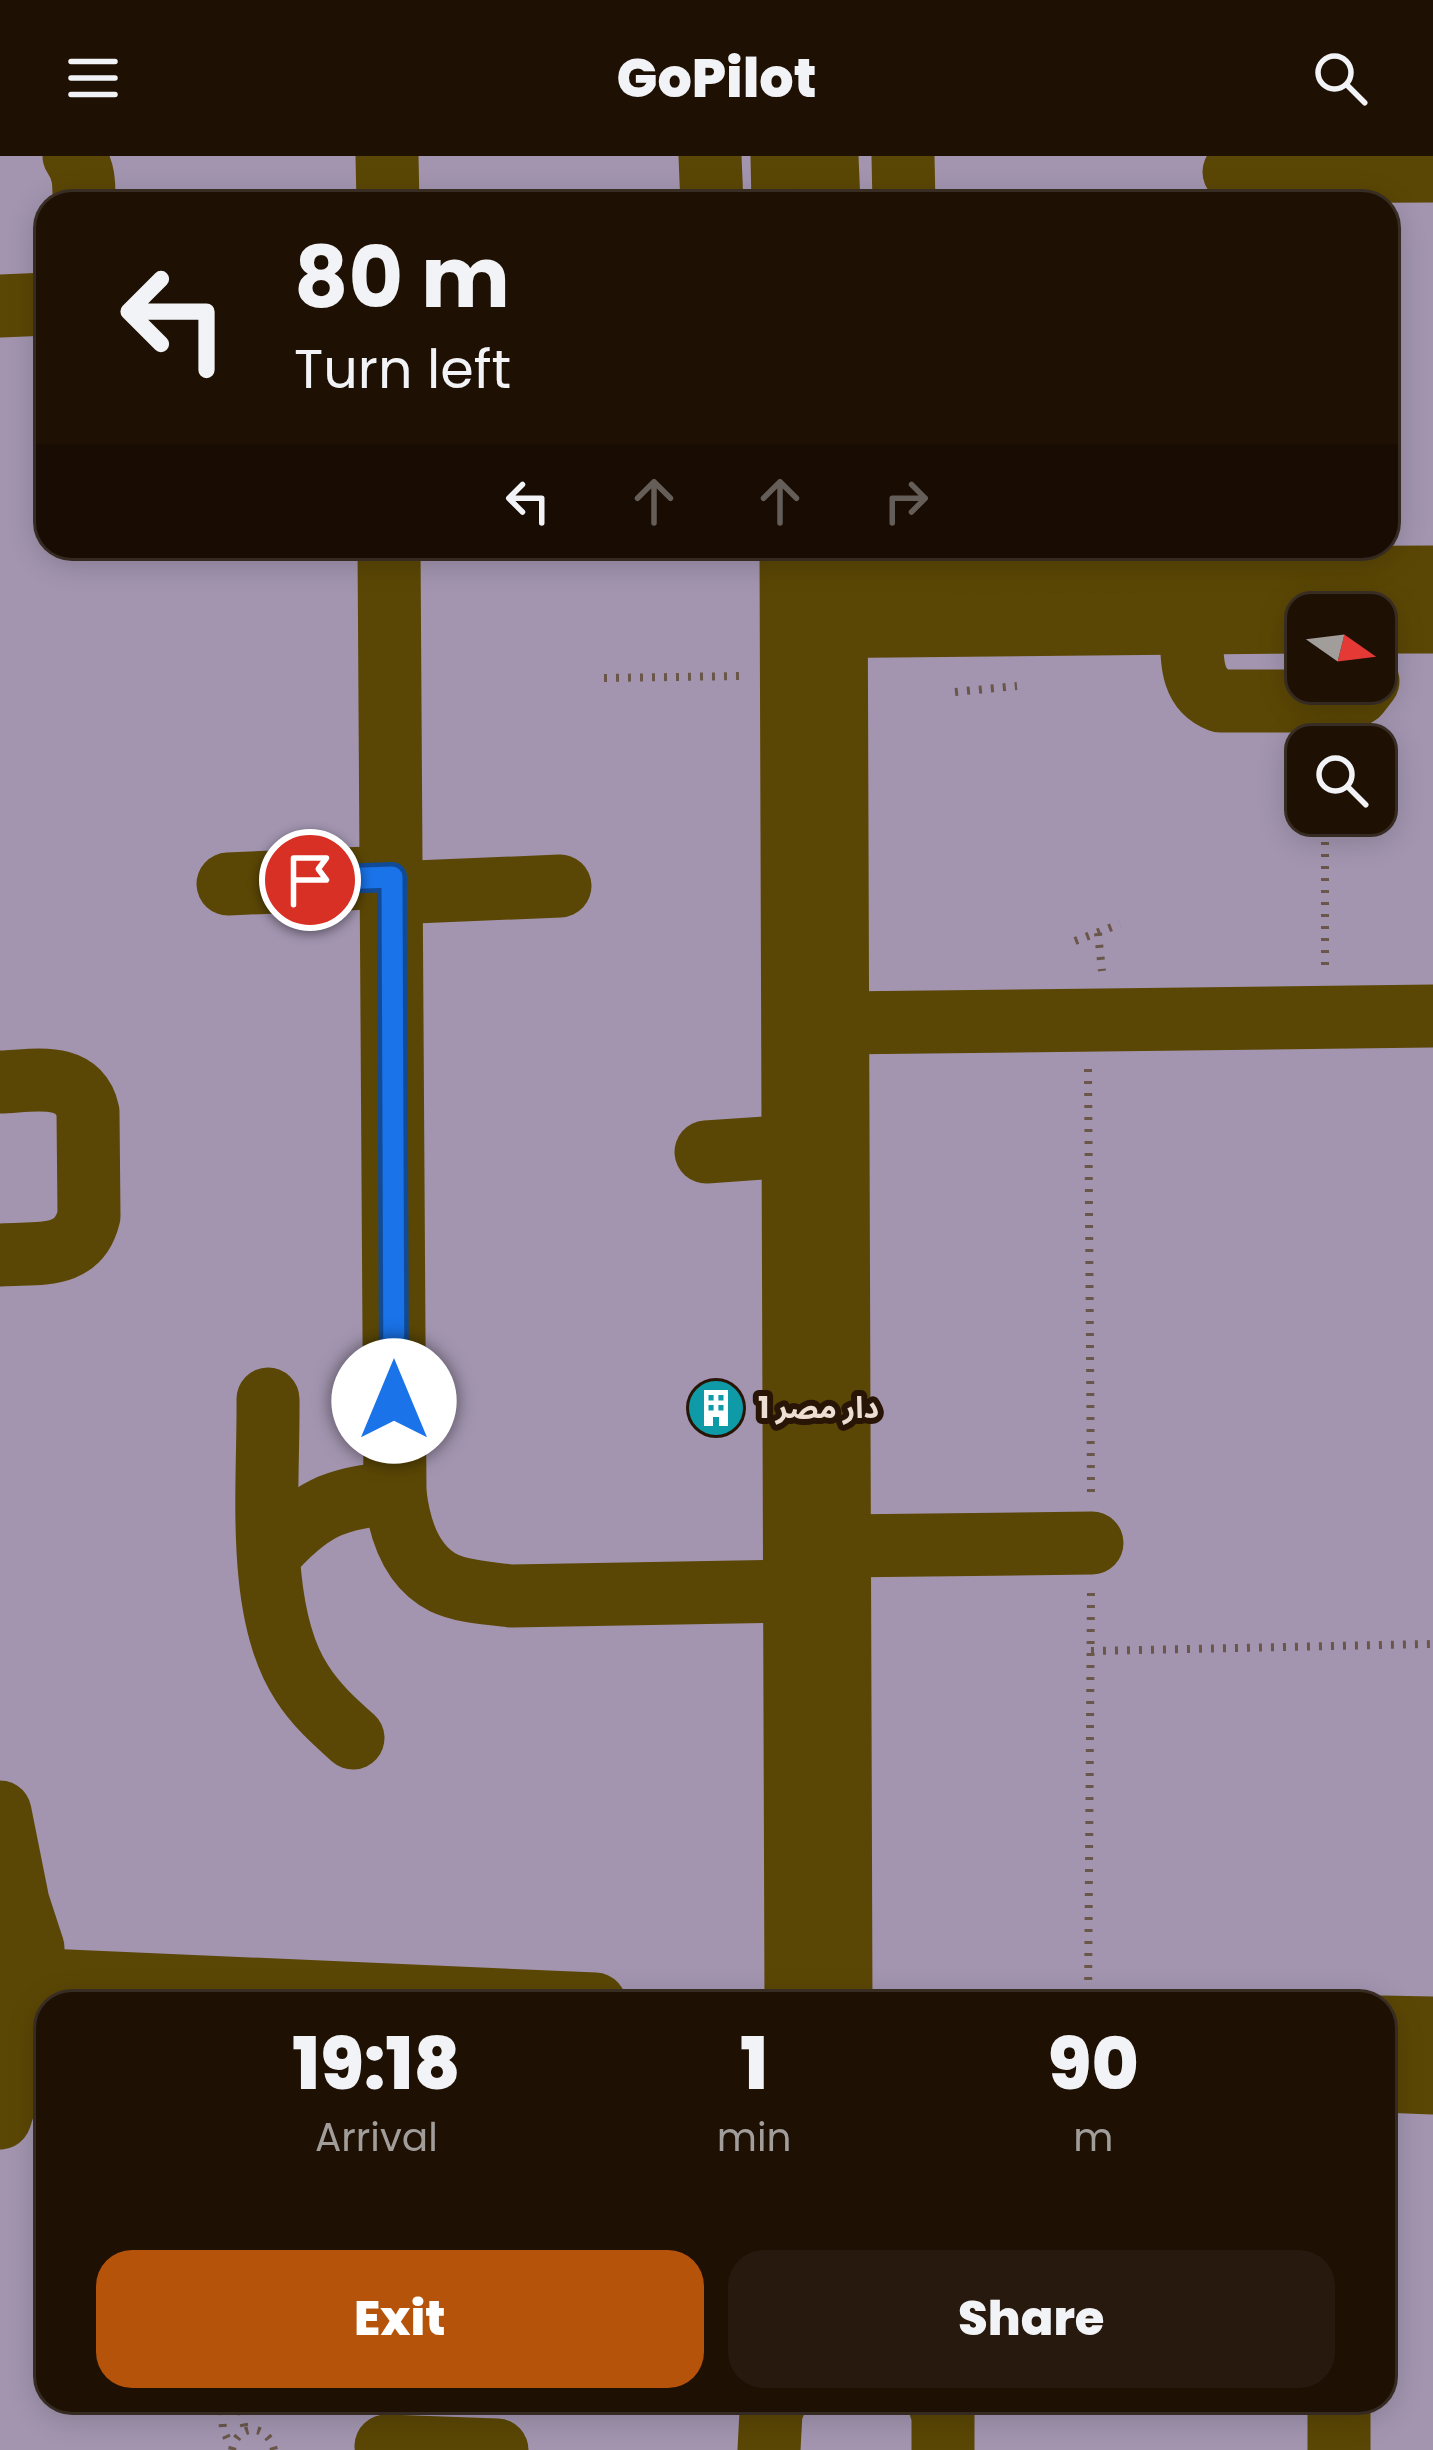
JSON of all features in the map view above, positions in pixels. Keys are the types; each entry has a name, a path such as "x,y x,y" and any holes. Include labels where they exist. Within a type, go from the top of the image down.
{"street":[{"path":"74,156 81,166 84,192"},
{"path":"387,156 388,192"},
{"path":"710,156 712,192"},
{"path":"782,156 783,192"},
{"path":"827,156 828,192"},
{"path":"903,156 904,192"},
{"path":"1234,177 1433,171"},
{"path":"0,306 36,304"},
{"path":"389,558 395,1493 399,1527 416,1558 442,1582 476,1591 511,1596 796,1591"},
{"path":"811,597 1233,562 1433,577"},
{"path":"811,597 1191,623 1287,622"},
{"path":"811,597 838,1023 841,1992"},
{"path":"796,1992 794,1146 811,597"},
{"path":"1395,622 1433,622"},
{"path":"1191,623 1194,674 1207,696 1220,701 1287,701"},
{"path":"228,884 560,886"},
{"path":"838,1023 1433,1016"},
{"path":"0,1082 63,1081 85,1098 89,1216 76,1244 62,1250 0,1255"},
{"path":"706,1152 794,1146"},
{"path":"268,1400 272,1610 300,1681 352,1738"},
{"path":"269,1556 293,1528 324,1507 358,1495 395,1493"},
{"path":"840,1546 1092,1543"},
{"path":"0,1812 33,1948 0,2118"},
{"path":"1395,2027 1433,2028"},
{"path":"1395,2081 1433,2083"},
{"path":"769,2450 771,2412"},
{"path":"942,2412 943,2450"},
{"path":"386,2432 497,2450"}],"path":[{"path":"604,678 811,597"},
{"path":"956,692 1017,686"},
{"path":"1325,842 1325,1017"},
{"path":"1075,941 1120,924"},
{"path":"1091,1651 1433,1644"},
{"path":"221,2412 232,2449"},
{"path":"241,2412 245,2430"},
{"path":"232,2449 233,2441 245,2430 255,2429 266,2433 274,2450"}],"building":[{"name":"دار مصر 1","path":"0,156 1433,156 1433,2450 0,2450"}],"place":[{"name":"دار مصر 1","path":"716,1408"}],"route":[{"path":"310,880 392,877 394,1401"}]}
